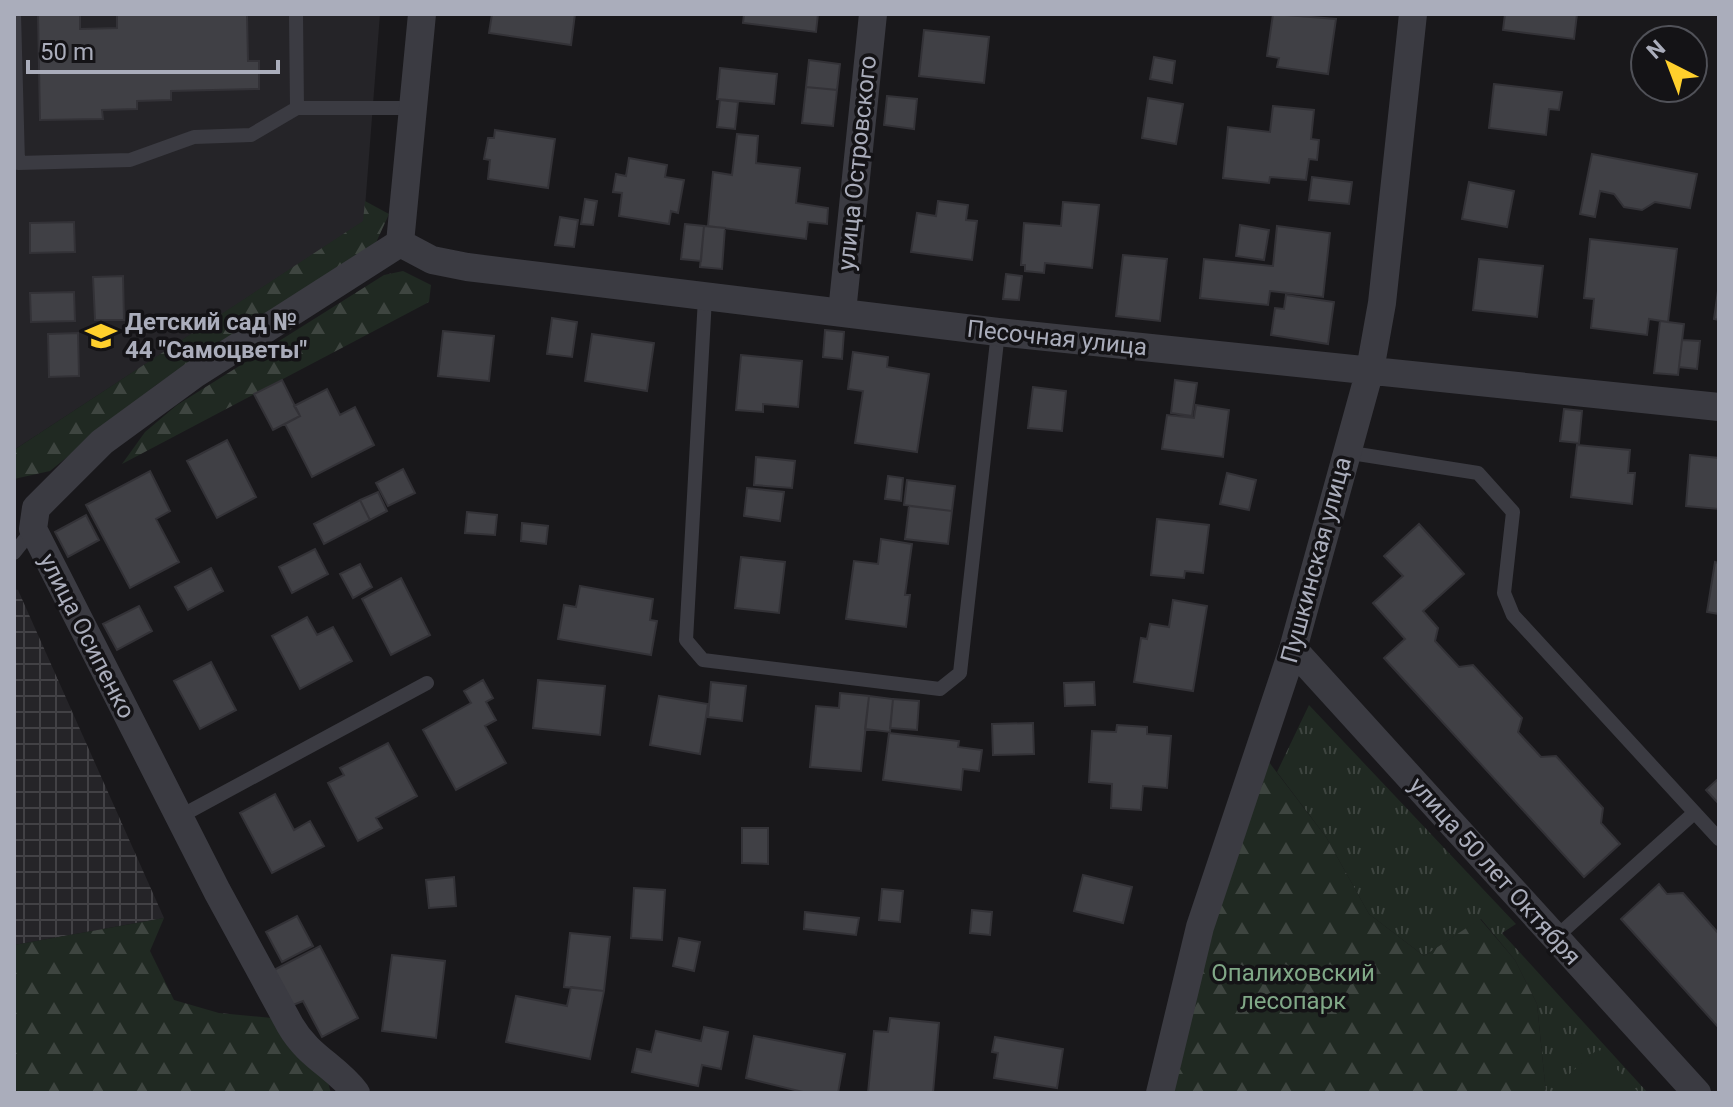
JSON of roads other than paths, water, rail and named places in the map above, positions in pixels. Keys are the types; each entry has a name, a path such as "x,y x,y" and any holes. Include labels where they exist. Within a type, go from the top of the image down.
{"street":[{"path":"400,243 422,14"},
{"name":"улица Островского","path":"842,312 873,14"},
{"name":"Пушкинская улица","path":"1160,1093 1200,927 1293,649 1370,370 1382,303 1413,14"},
{"name":"Песочная улица","path":"400,243 432,260 455,265 705,298 998,332 1719,407"},
{"name":"улица Осипенко","path":"356,1093 343,1076 326,1067 302,1046 179,817 33,529 36,508 102,442 195,374 400,243"},
{"name":"улица 50 лет Октября","path":"1293,649 1697,1093"}],"lane":[{"path":"14,14 18,163 130,160 194,137 251,135 297,108 413,108"},
{"path":"296,14 297,108"},
{"path":"705,298 686,640 703,660 940,689 960,673 998,332"},
{"path":"1345,452 1478,473 1513,512 1504,593 1513,615 1719,839"},
{"path":"14,553 33,529"},
{"path":"179,817 427,683"},
{"path":"1555,938 1694,813"}],"place":[{"name":"Детский сад № 44 \"Самоцветы\"","path":"101,336"}],"park label":[{"name":"Опалиховский лесопарк","path":"1293,987"}]}
